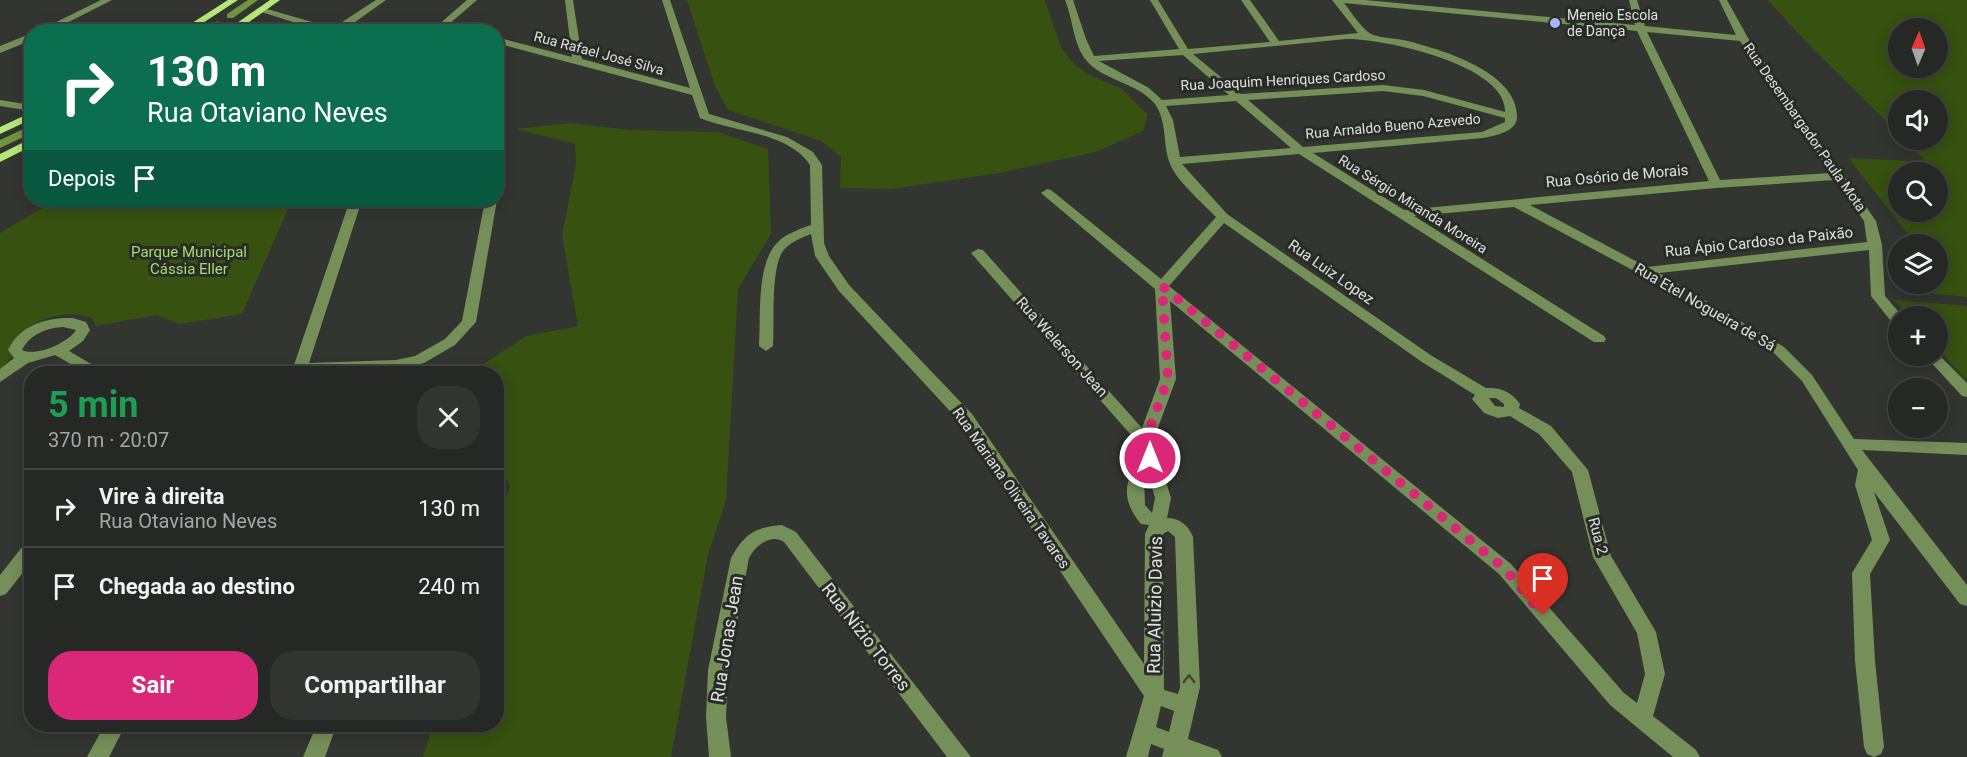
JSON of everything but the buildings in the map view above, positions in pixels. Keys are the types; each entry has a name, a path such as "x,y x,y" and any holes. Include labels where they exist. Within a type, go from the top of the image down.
{"main road":[{"path":"195,24 234,0"},
{"path":"240,24 276,0"},
{"path":"0,131 24,119"},
{"path":"0,159 24,146"}],"street":[{"path":"57,24 108,0"},
{"path":"346,24 382,0"},
{"path":"444,24 473,0"},
{"path":"569,0 577,61"},
{"path":"666,0 694,92"},
{"path":"1069,0 1090,59 1107,72 1153,95 1160,103 1166,116 1174,161"},
{"name":"Rua Sérgio Miranda Moreira","path":"1154,0 1185,52 1299,149 1599,339"},
{"path":"1245,0 1276,44"},
{"path":"1336,0 1366,36"},
{"path":"1336,0 1743,38"},
{"path":"1393,5 1416,0"},
{"path":"1634,0 1641,29 1716,184"},
{"name":"Rua Desembargador Paula Mota","path":"1723,0 1743,38 1870,221 1876,245 1878,296 1888,308"},
{"path":"260,10 311,24"},
{"path":"0,35 21,41"},
{"path":"1090,59 1366,36 1421,48 1480,70 1498,84 1504,93 1512,117"},
{"path":"0,50 24,40"},
{"name":"Rua Rafael José Silva","path":"504,42 694,92"},
{"name":"Rua Joaquim Henriques Cardoso","path":"1160,103 1391,89 1424,93 1512,117"},
{"name":"Rua Mariana Oliveira Tavares","path":"694,92 704,116 799,147 811,155 816,165 818,243 822,256 844,288 966,418 1154,695"},
{"path":"0,103 24,107"},
{"name":"Rua Arnaldo Bueno Azevedo","path":"1174,161 1483,135 1504,128 1512,117"},
{"name":"Rua Luiz Lopez","path":"1174,161 1179,170 1223,217 1427,359 1484,394 1480,399 1486,408 1509,411"},
{"name":"Rua Osório de Morais","path":"1399,214 1716,184 1838,176"},
{"path":"1047,193 1505,569 1617,699 1643,717 1689,757"},
{"name":"Rua Etel Nogueira de Sá","path":"1515,202 1645,271 1760,336 1779,350 1807,378 1866,470 1967,599"},
{"path":"301,366 354,207"},
{"path":"364,366 396,365 419,360 437,351 461,333 469,322 489,207"},
{"path":"1150,458 1145,441 1168,379 1162,286 1223,217"},
{"path":"766,346 771,267 775,254 786,242 818,227"},
{"name":"Rua Ápio Cardoso da Paixão","path":"1645,271 1876,245"},
{"name":"Rua Welerson Jean","path":"978,253 1145,441"},
{"path":"74,322 81,325 83,330 80,337 58,351 28,357 19,355 15,350 24,336 56,323 74,322"},
{"path":"58,351 87,366"},
{"path":"0,377 28,357"},
{"path":"1942,366 1967,392"},
{"path":"1493,425 1505,419 1509,411"},
{"name":"Rua 2","path":"1509,411 1545,430 1580,470 1602,557 1646,632 1655,674 1643,717"},
{"path":"1849,444 1967,449"},
{"path":"1866,470 1863,484 1881,540 1861,573 1865,661 1874,747"},
{"name":"Rua Aluizio Davis","path":"1137,757 1154,695 1154,534 1157,527 1170,524 1182,531 1184,537 1190,687 1175,750"},
{"name":"Rua Nízio Torres","path":"764,533 782,532 790,537 960,757"},
{"name":"Rua Jonas Jean","path":"720,757 716,717 718,670 736,577 746,547 764,533"},
{"path":"0,589 24,558"},
{"path":"1154,695 1184,705"},
{"path":"98,757 112,732"},
{"path":"314,757 324,732"},
{"path":"1144,732 1175,750 1211,757"}],"green space":[{"path":"687,0 1045,0 1061,47 1074,64 1089,75 1122,89 1148,115 1143,131 1096,152 999,173 891,189 840,188 841,157 821,141 728,110 715,86"},
{"path":"1768,0 1967,0 1967,297 1938,294 1948,294 1948,234 1908,234 1899,222 1948,222 1948,162 1927,162 1914,150 1948,150 1948,90 1888,90 1888,123 1810,46"},
{"path":"570,123 630,130 718,132 768,149 771,234 738,289 726,501 708,555 671,757 423,757 431,732 504,732 504,504 510,485 504,477 504,366 481,366 526,336 578,326 562,235 576,164 575,144 516,129"},
{"path":"1848,158 1927,162 1888,162 1888,209"},
{"name":"Parque Municipal Cássia Eller","path":"44,207 289,207 242,314 180,324 157,315 95,326 93,319 83,315 59,315 24,331 10,349 14,353 0,372 0,233"},
{"path":"1894,300 1967,306 1967,381 1948,360 1948,306 1900,306"}],"waterway":[{"path":"230,16 254,0"},
{"path":"0,145 24,132"}],"place":[{"name":"Meneio Escola de Dança","path":"1555,23"}],"route":[{"path":"1150,458 1145,441 1168,379 1162,286 1505,569 1543,615"}]}
